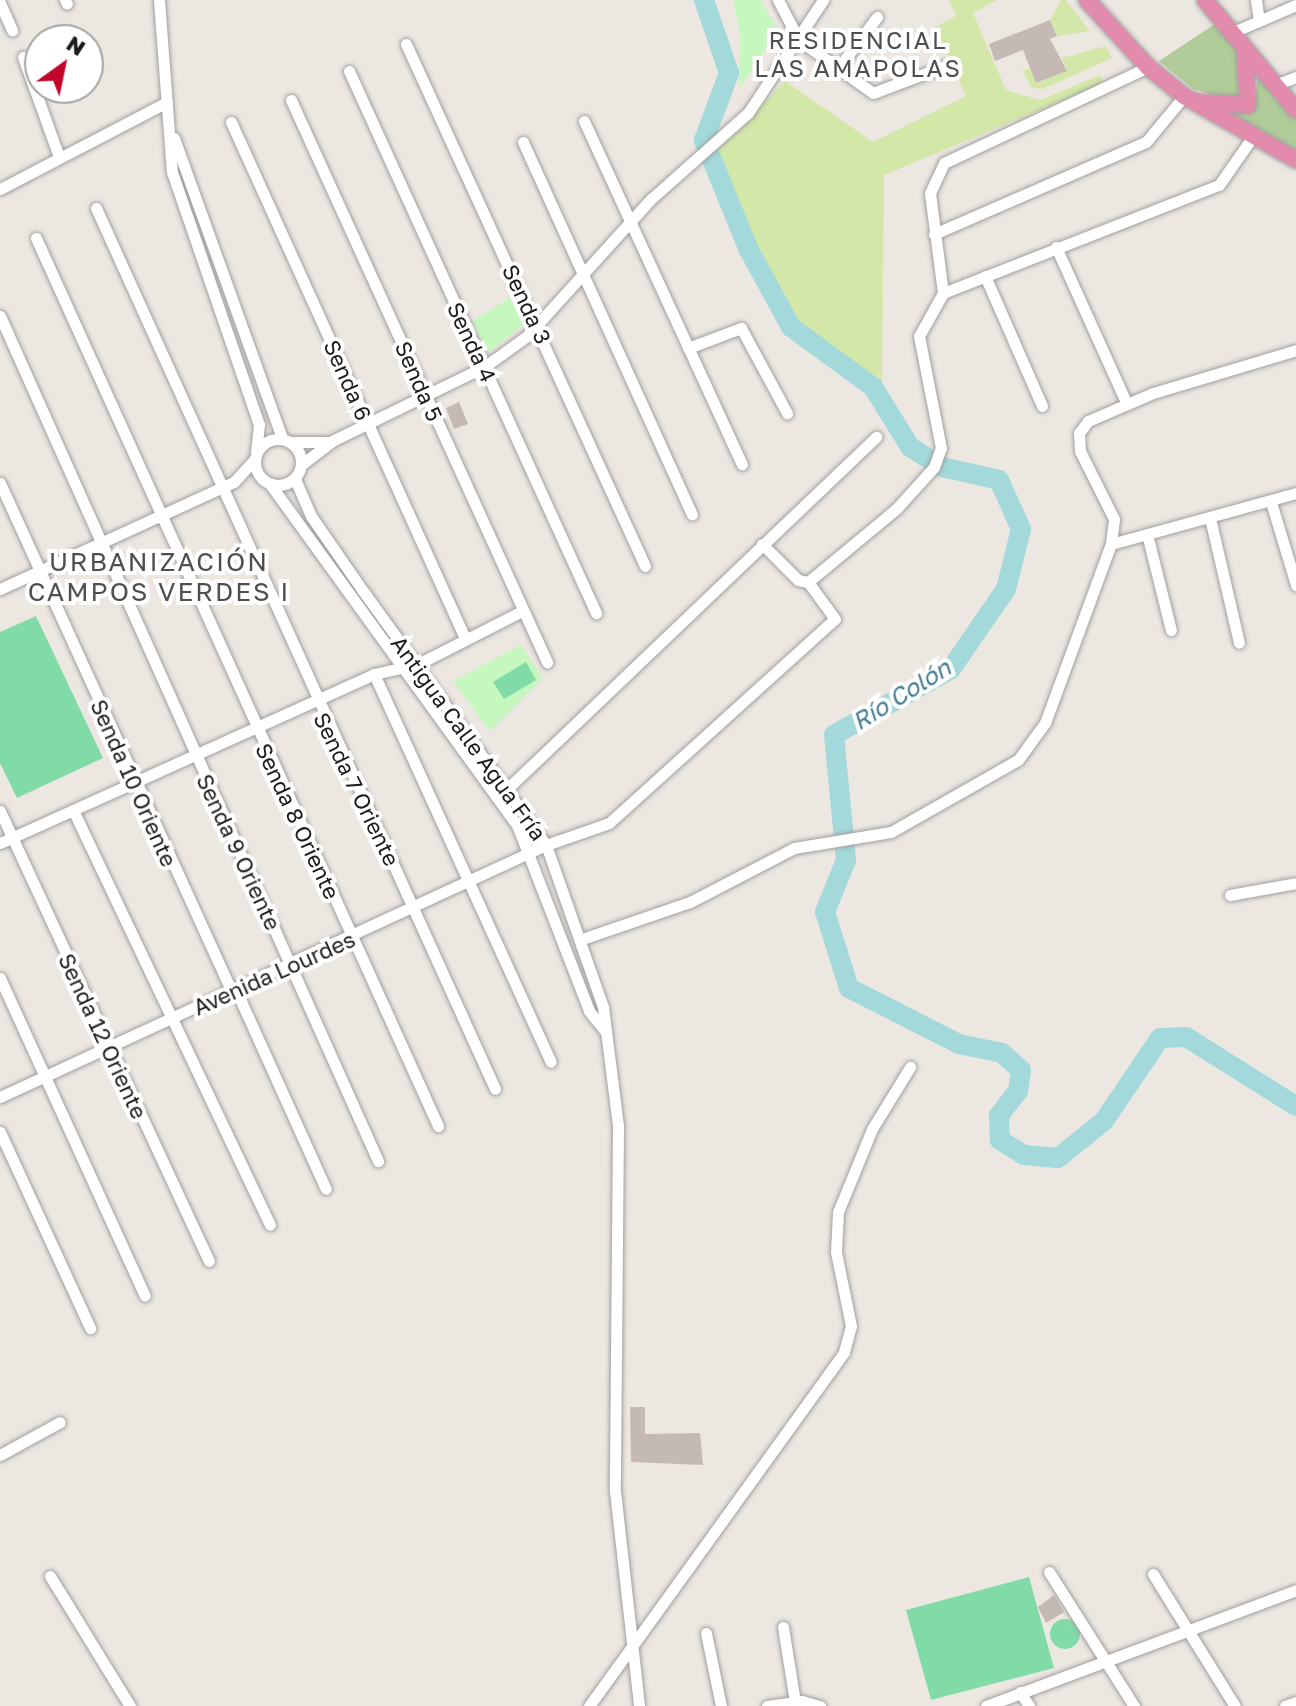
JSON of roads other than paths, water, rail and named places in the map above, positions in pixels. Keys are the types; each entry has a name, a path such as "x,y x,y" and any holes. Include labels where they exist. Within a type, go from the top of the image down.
{"highway":[{"path":"1087,0 1148,67 1188,99 1251,139 1296,160"},
{"path":"1205,0 1296,110"},
{"path":"1188,99 1248,105 1250,72 1236,40"}],"street":[{"path":"159,0 172,172 259,424 256,456 268,482"},
{"path":"778,0 799,40 836,71 881,95 945,66"},
{"path":"0,589 234,482 295,479 302,464 332,441 484,367 537,325 581,272 730,131 799,40 823,0"},
{"path":"1256,0 1259,21"},
{"path":"0,3 12,30"},
{"path":"1236,40 1259,21 1296,5"},
{"path":"836,71 877,17"},
{"name":"Senda 3","path":"406,44 645,566"},
{"path":"23,57 59,157"},
{"path":"808,582 897,508 934,467 941,448 919,336 943,293 930,193 944,163 1148,67"},
{"name":"Senda 4","path":"349,71 596,613"},
{"path":"1275,85 1296,77"},
{"path":"934,234 1146,142 1188,99"},
{"name":"Senda 5","path":"291,100 547,662"},
{"path":"0,189 167,102"},
{"path":"584,121 742,464"},
{"name":"Senda 6","path":"231,122 465,638"},
{"path":"171,130 286,440 302,464"},
{"path":"943,293 1219,185 1251,139"},
{"path":"523,142 692,515"},
{"name":"Senda 7 Oriente","path":"96,208 218,489 495,1089"},
{"name":"Senda 8 Oriente","path":"36,238 157,517 438,1126"},
{"path":"1056,247 1127,404"},
{"path":"985,276 1042,406"},
{"name":"Senda 9 Oriente","path":"0,316 378,1161"},
{"path":"688,348 741,328 787,413"},
{"path":"582,939 690,902 794,848 829,839 891,832 1018,760 1045,723 1111,544 1114,519 1080,451 1079,433 1088,421 1127,404 1296,350"},
{"path":"508,788 876,437"},
{"path":"234,482 269,440 332,441"},
{"name":"Antigua Calle Agua Fría","path":"295,479 311,516 546,845 582,939 609,1035"},
{"name":"Antigua Calle Agua Fría","path":"268,482 534,856 589,1011 609,1035"},
{"name":"Senda 10 Oriente","path":"0,483 132,782 326,1189"},
{"path":"1111,544 1296,493"},
{"path":"1271,502 1296,585"},
{"path":"1210,518 1239,643"},
{"path":"1147,534 1171,630"},
{"path":"546,845 609,823 835,619 808,582 798,580 762,544"},
{"path":"6,840 374,674 397,666 418,664 522,611"},
{"path":"374,674 551,1062"},
{"path":"73,810 270,1225"},
{"name":"Senda 12 Oriente","path":"0,811 6,840 209,1261"},
{"name":"Avenida Lourdes","path":"0,1097 415,911 534,856 546,845"},
{"path":"1230,895 1296,883"},
{"path":"0,978 145,1296"},
{"path":"609,1035 618,1126 615,1491 630,1649 639,1706"},
{"path":"589,1706 844,1352 851,1326 836,1252 838,1212 872,1129 910,1067"},
{"path":"0,1132 90,1328"},
{"path":"0,1455 60,1422"},
{"path":"1049,1572 1134,1706"},
{"path":"1153,1574 1235,1706"},
{"path":"50,1576 130,1706"},
{"path":"986,1706 1296,1590"},
{"path":"783,1627 795,1702"},
{"path":"706,1633 721,1706"},
{"path":"1020,1692 1029,1706"},
{"path":"767,1706 795,1702 820,1706"},
{"path":"1285,1706 1296,1702"}],"waterway":[{"name":"Río Colón","path":"704,0 729,73 704,140 749,250 791,327 873,387 910,447 942,467 999,480 1021,529 1006,589 951,669 834,735 846,860 825,912 849,988 959,1044 1002,1053 1021,1070 1018,1091 999,1115 1000,1140 1024,1155 1058,1158 1104,1121 1160,1038 1186,1037 1296,1106"}],"district":[{"name":"RESIDENCIAL LAS AMAPOLAS","path":"858,54"},
{"name":"URBANIZACIÓN CAMPOS VERDES I","path":"159,577"}]}
